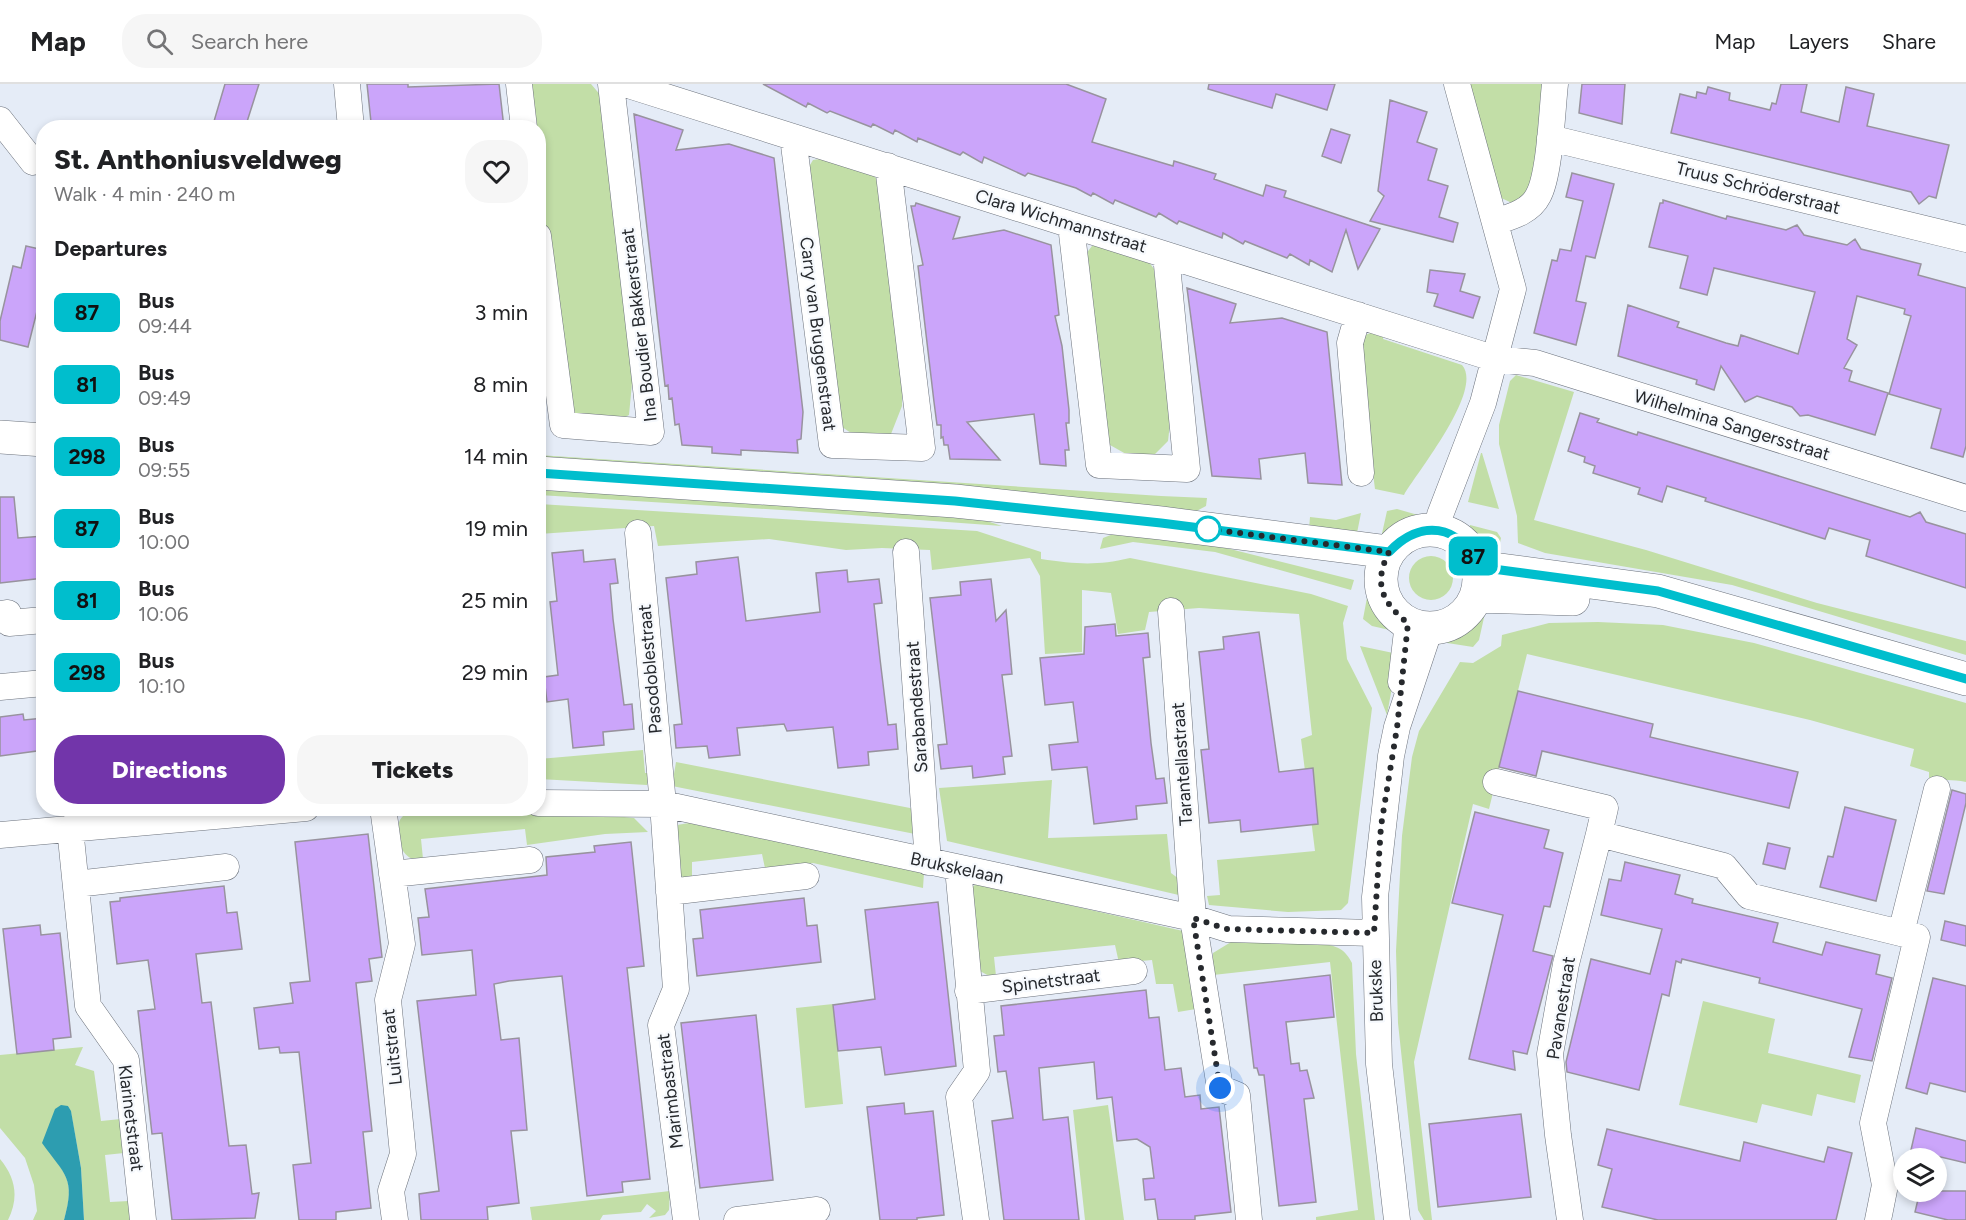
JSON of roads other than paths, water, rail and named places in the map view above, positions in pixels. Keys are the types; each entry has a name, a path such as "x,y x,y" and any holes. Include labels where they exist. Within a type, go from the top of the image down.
{"street":[{"path":"347,84 350,120"},
{"path":"519,84 523,120"},
{"name":"Ina Boudier Bakkerstraat","path":"546,296 563,425 651,432 611,84"},
{"name":"Clara Wichmannstraat","path":"625,84 1496,359"},
{"path":"1445,533 1496,359 1513,289 1457,84"},
{"path":"1495,222 1523,212 1538,196 1550,138 1555,84"},
{"path":"0,120 33,162"},
{"name":"Carry van Bruggenstraat","path":"793,137 832,445 922,448 888,166"},
{"name":"Truus Schröderstraat","path":"1550,138 1966,239"},
{"path":"1071,225 1099,465 1187,469 1167,255"},
{"path":"1358,315 1350,344 1361,473"},
{"name":"Wilhelmina Sangersstraat","path":"1496,359 1535,363 1966,498"},
{"path":"0,437 36,439"},
{"path":"546,473 955,501 1161,523 1385,564"},
{"path":"1419,531 1445,533 1464,544 1477,582 1466,613 1449,624 1419,626 1393,612 1383,595 1385,564 1402,538 1419,531"},
{"name":"Pasodoblestraat","path":"638,533 663,804"},
{"name":"Sarabandestraat","path":"906,552 928,862"},
{"path":"1477,582 1748,617 1966,679"},
{"name":"Tarantellastraat","path":"1171,611 1193,918 1220,1088 1237,1095 1249,1220"},
{"path":"0,614 8,613 9,623 36,621"},
{"name":"Brukske","path":"1397,1220 1379,1064 1374,933 1381,826 1397,728 1419,626"},
{"path":"0,687 36,683"},
{"name":"Pavanestraat","path":"1496,782 1605,808 1566,964 1550,1054 1570,1220"},
{"path":"1901,933 1937,789"},
{"name":"Brukskelaan","path":"546,803 663,804 1193,918 1227,929 1374,933"},
{"name":"Marimbastraat","path":"663,804 676,989 661,1025 686,1220"},
{"path":"0,835 157,816"},
{"name":"Luitstraat","path":"384,816 402,944 387,1000 403,1154 392,1191 395,1220"},
{"name":"Klarinetstraat","path":"70,828 88,1006 126,1060 143,1220"},
{"path":"1599,834 1724,866 1749,896 1917,937 1873,1124 1885,1185 1878,1220"},
{"path":"392,874 530,860"},
{"path":"76,884 226,867"},
{"path":"958,868 976,1071 959,1097 976,1220"},
{"path":"669,892 806,876"},
{"name":"Spinetstraat","path":"968,991 1134,971"},
{"path":"737,1220 817,1210"}],"water":[{"path":"61,1105 68,1106 71,1111 81,1168 84,1220 64,1220 69,1195 66,1178 42,1143 55,1109"}]}
